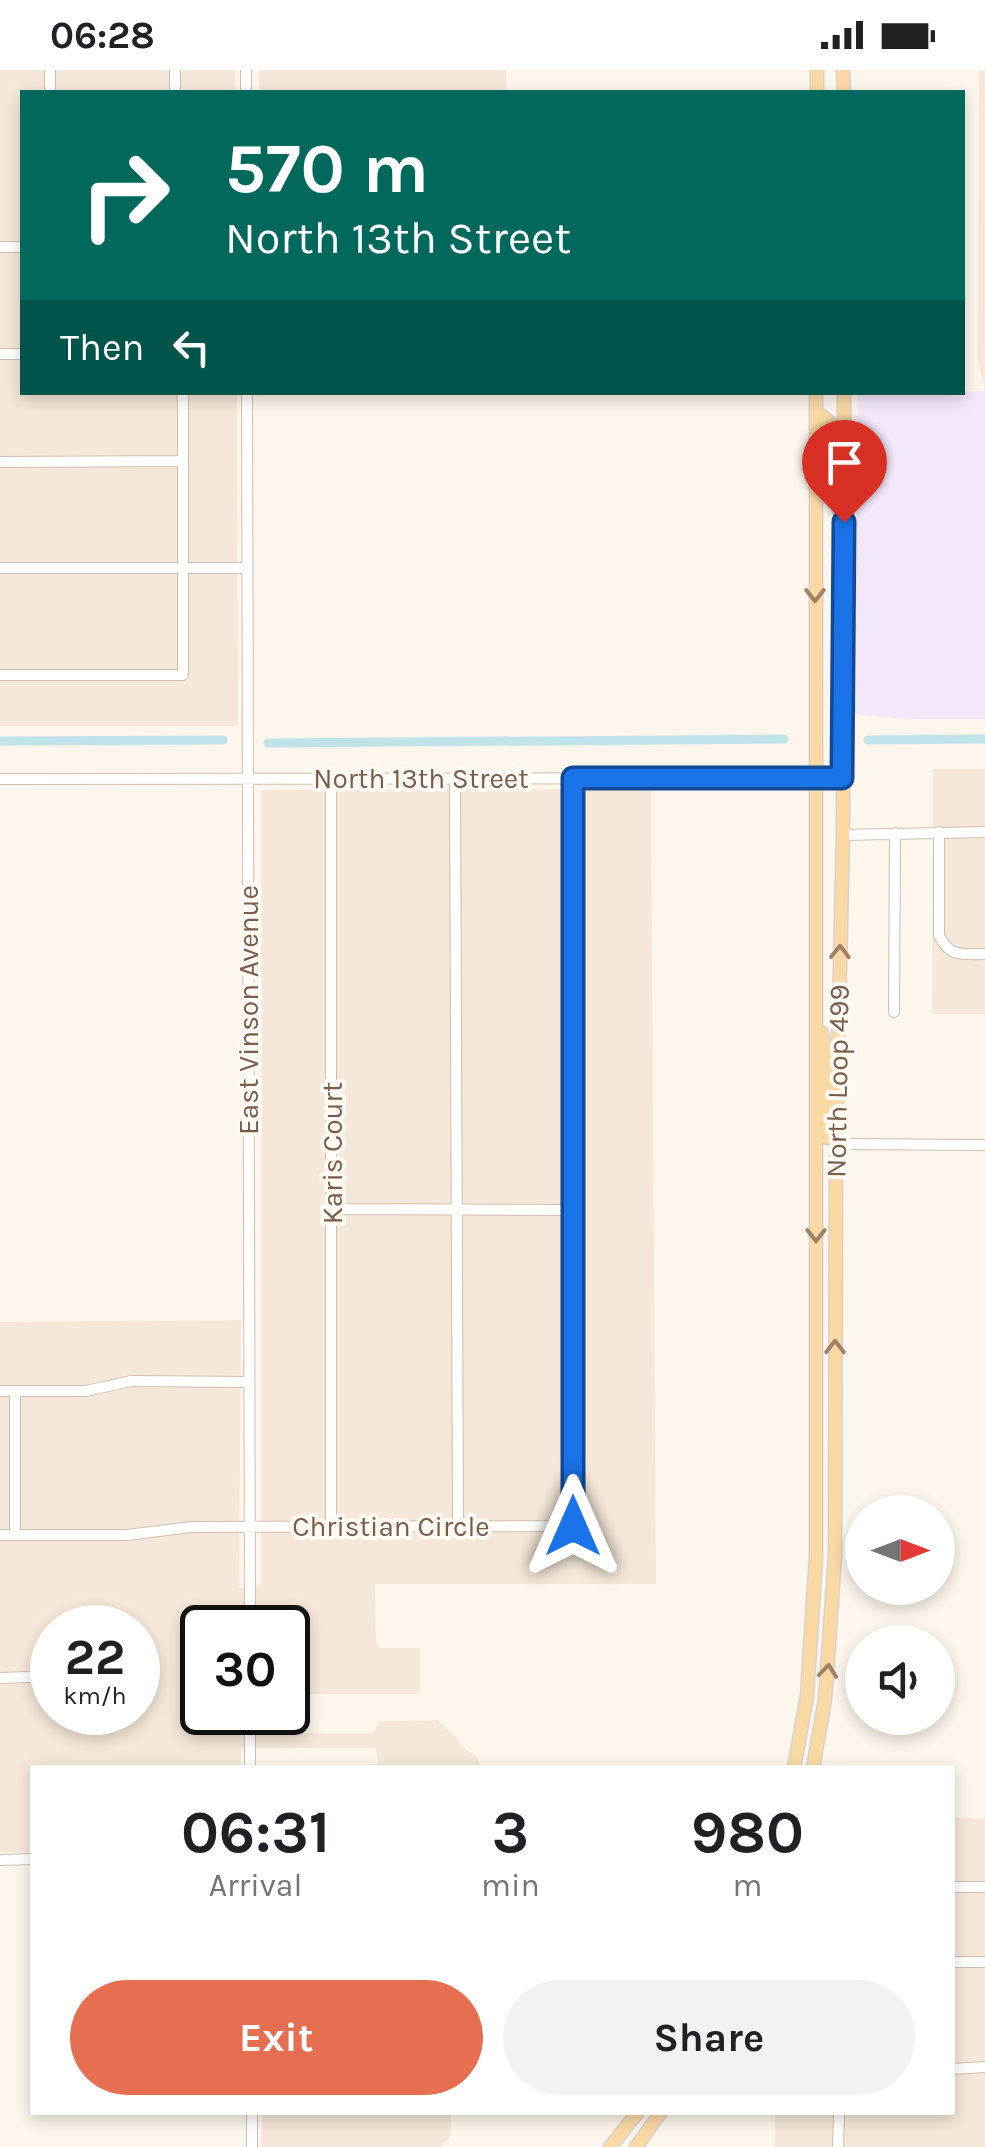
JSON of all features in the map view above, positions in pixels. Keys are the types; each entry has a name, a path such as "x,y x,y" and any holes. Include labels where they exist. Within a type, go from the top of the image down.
{"main road":[{"name":"North Loop 499","path":"795,1765 807,1696 816,1557 816,395"},
{"name":"North Loop 499","path":"814,1765 826,1699 835,1572 844,395"},
{"path":"816,417 822,416 829,422 832,480 844,522"},
{"path":"815,1001 825,1050 827,1139 836,1144"},
{"path":"610,2147 636,2115"},
{"path":"636,2147 659,2115"}],"street":[{"path":"0,675 183,675 183,395"},
{"name":"East Vinson Avenue","path":"246,395 250,1605"},
{"path":"0,462 183,462"},
{"path":"0,568 247,568"},
{"name":"Karis Court","path":"330,1526 332,778"},
{"path":"454,778 458,1525"},
{"name":"Christian Circle","path":"0,1535 127,1535 191,1527 573,1526 573,778"},
{"name":"North 13th Street","path":"0,779 842,778"},
{"path":"939,832 939,935 945,948 954,954 985,954"},
{"path":"842,834 985,832"},
{"path":"894,1012 895,834"},
{"path":"836,1144 985,1146"},
{"path":"332,1210 572,1210"},
{"path":"0,1391 86,1391 130,1380 249,1382"},
{"path":"16,1391 16,1535"},
{"path":"0,1678 29,1678"},
{"path":"250,1735 250,1765"},
{"path":"0,1860 30,1860"},
{"path":"955,1887 985,1887"},
{"path":"955,1962 985,1962"},
{"path":"955,2068 985,2066"},
{"path":"252,2115 252,2147"},
{"path":"838,2147 839,2115"}],"shaded area":[{"path":"0,70 235,70 235,90 20,90 20,395 237,395 238,726 0,726"},
{"path":"259,70 506,70 506,90 259,90"},
{"path":"979,70 985,70 985,391 978,359"},
{"path":"965,391 985,391 985,719 854,714 858,395 965,395"},
{"path":"933,769 985,769 985,1014 932,1014"},
{"path":"651,789 656,1584 375,1584 376,1642 379,1648 420,1648 420,1694 310,1694 310,1605 180,1605 180,1735 374,1733 378,1723 385,1721 438,1720 461,1746 477,1757 480,1765 379,1765 375,1748 241,1748 241,1765 30,1765 30,1852 0,1852 0,1322 241,1320 239,1588 261,1586 261,790"},
{"path":"955,1817 985,1819 985,2147 775,2147 775,2115 955,2115"},
{"path":"262,2115 451,2115 451,2136 440,2147 262,2147"}],"waterway":[{"path":"268,743 784,739"},
{"path":"868,740 985,739"},
{"path":"0,741 223,740"}],"route":[{"path":"573,1526 573,778 842,778 844,522"}]}
